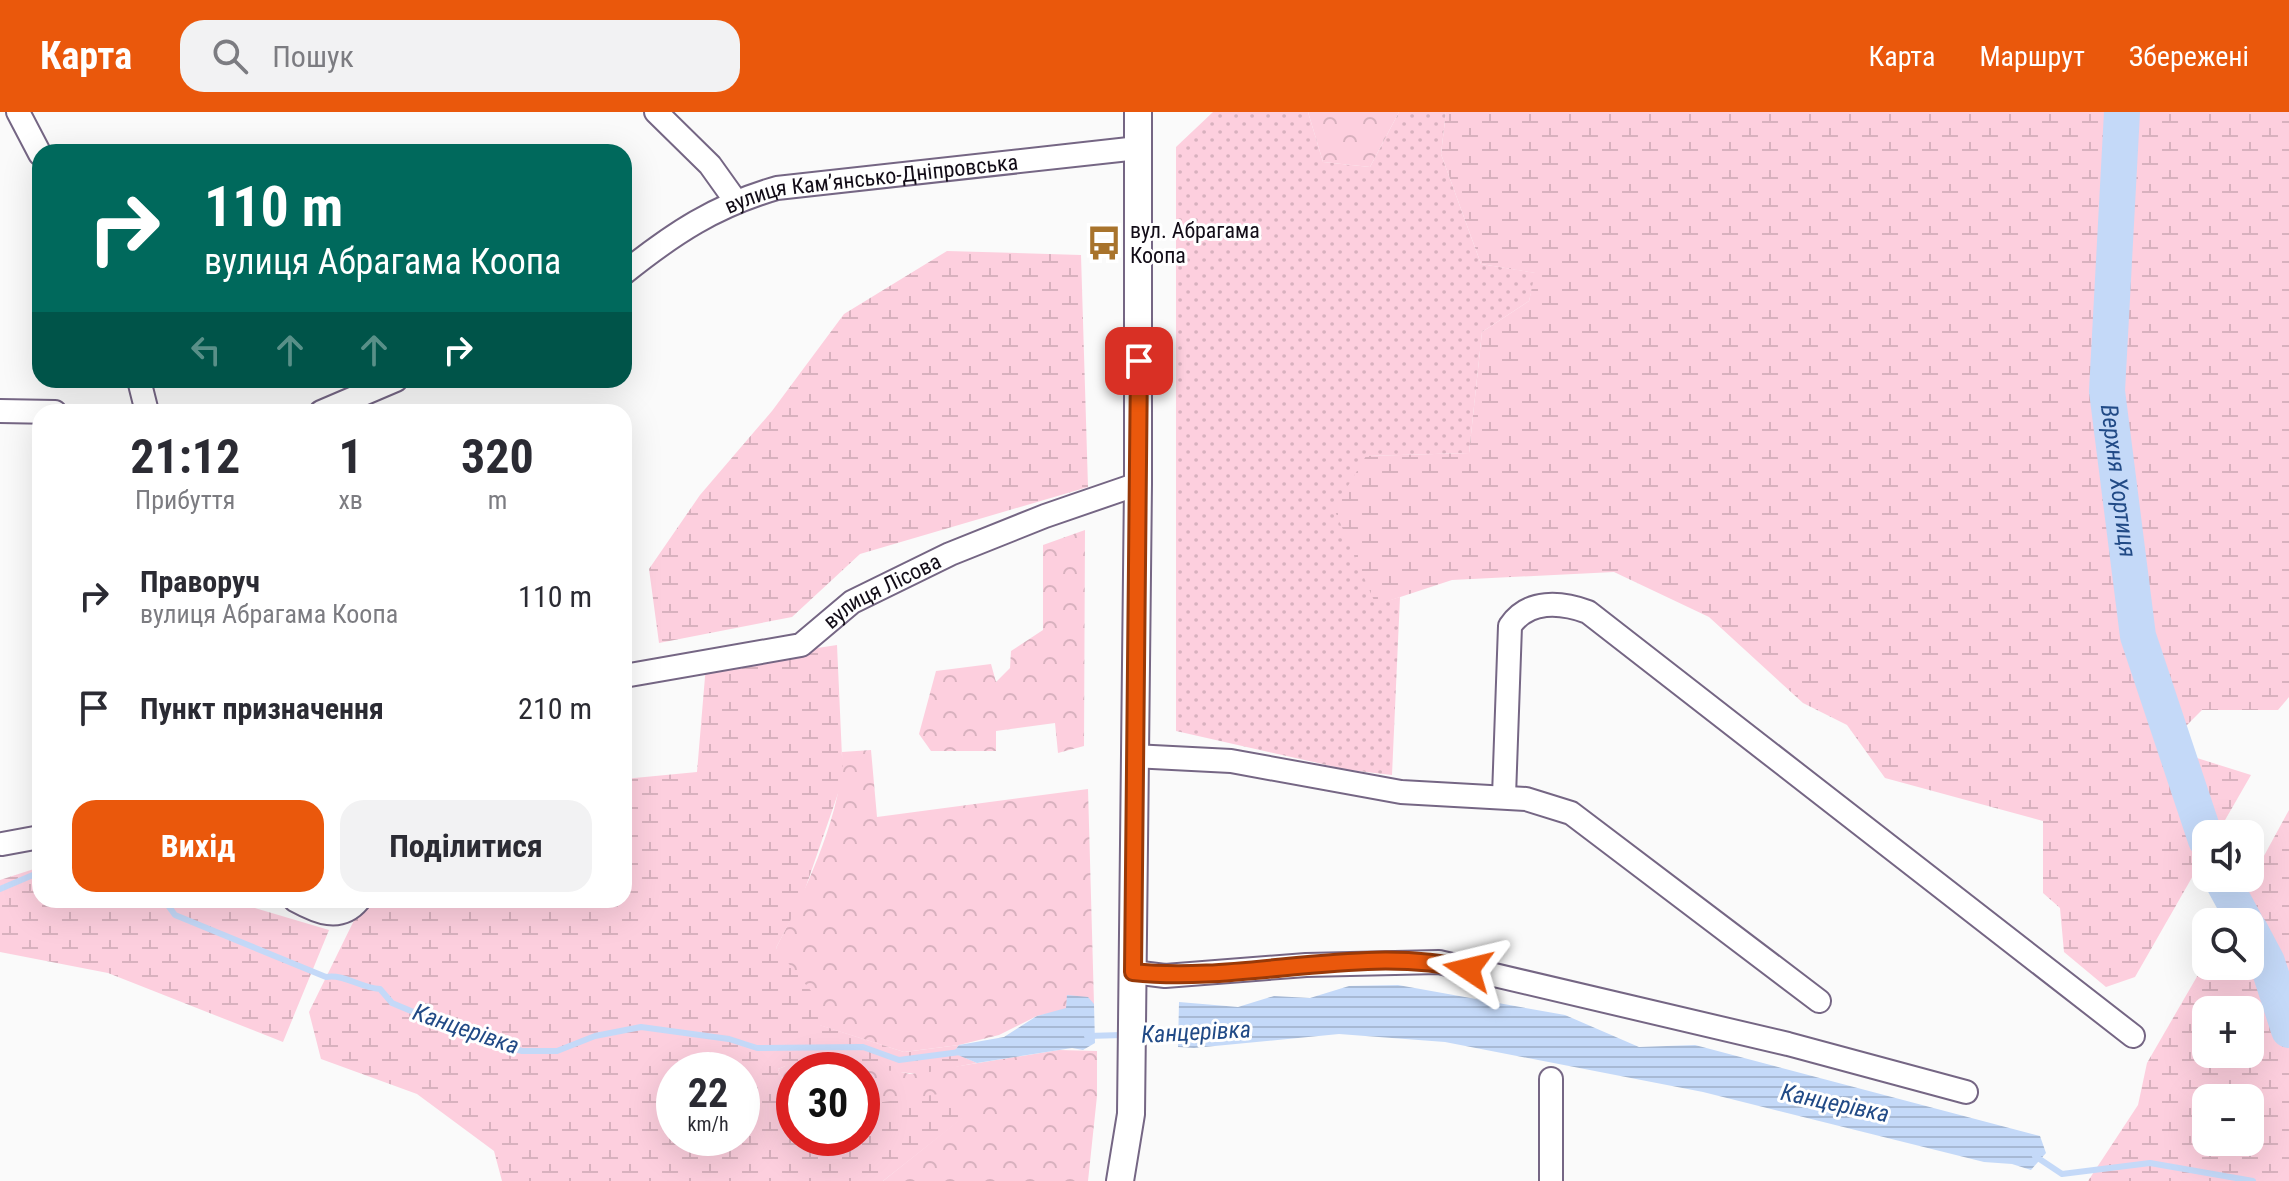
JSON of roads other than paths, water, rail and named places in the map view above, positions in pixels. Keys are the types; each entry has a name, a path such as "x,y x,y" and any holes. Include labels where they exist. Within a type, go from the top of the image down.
{"main road":[{"path":"1120,1181 1131,1114 1138,484 1138,112"}],"street":[{"path":"18,112 35,144"},
{"path":"656,112 710,165 735,200"},
{"name":"вулиця Кам’янсько-Дніпровська","path":"632,267 658,246 735,200 777,188 1138,148"},
{"path":"340,404 377,388"},
{"path":"0,411 32,412"},
{"name":"вулиця Лісова","path":"632,675 801,645 852,602 937,560 1045,516 1138,484"},
{"path":"1504,796 1510,626 1526,610 1553,604 1588,612 2133,1036"},
{"path":"1133,756 1231,761 1387,790 1504,796 1551,805 1571,813 1819,1001"},
{"path":"2,844 32,838"},
{"path":"309,908 317,913 334,914 353,908"},
{"path":"1133,972 1165,976 1306,965 1439,962 1788,1044 1966,1092"},
{"path":"1551,1079 1551,1181"}],"water":[{"path":"1398,985 1565,1015 1639,1047 1695,1045 2040,1136 2046,1153 2031,1170 2012,1164 1984,1162 1703,1092 1445,1042 1339,1034 1178,1047 1179,1002 1238,1007 1274,996 1310,998 1349,986"},
{"path":"1067,995 1088,997 1094,1004 1095,1043 1083,1050 1072,1048 977,1063 953,1053 959,1045 1004,1037 1037,1016 1066,1008"}],"waterway":[{"name":"Верхня Хортиця","path":"2122,112 2107,391 2138,636 2199,820"},
{"name":"Канцерівка","path":"0,889 32,875"},
{"name":"Верхня Хортиця","path":"2229,892 2237,908"},
{"name":"Канцерівка","path":"170,908 175,915 326,977 340,977 380,989 392,1003 473,1037 522,1051 557,1051 595,1036 641,1027 729,1039 757,1048 863,1047 899,1060 960,1052"},
{"name":"Верхня Хортиця","path":"2264,956 2289,1030"},
{"name":"Канцерівка","path":"1139,1034 1183,1033"},
{"name":"Канцерівка","path":"1087,1036 1123,1035"},
{"name":"Канцерівка","path":"2035,1156 2062,1174 2150,1163 2253,1181"}],"place":[{"name":"вул. Абрагама Коопа","path":"1104,243"}]}
